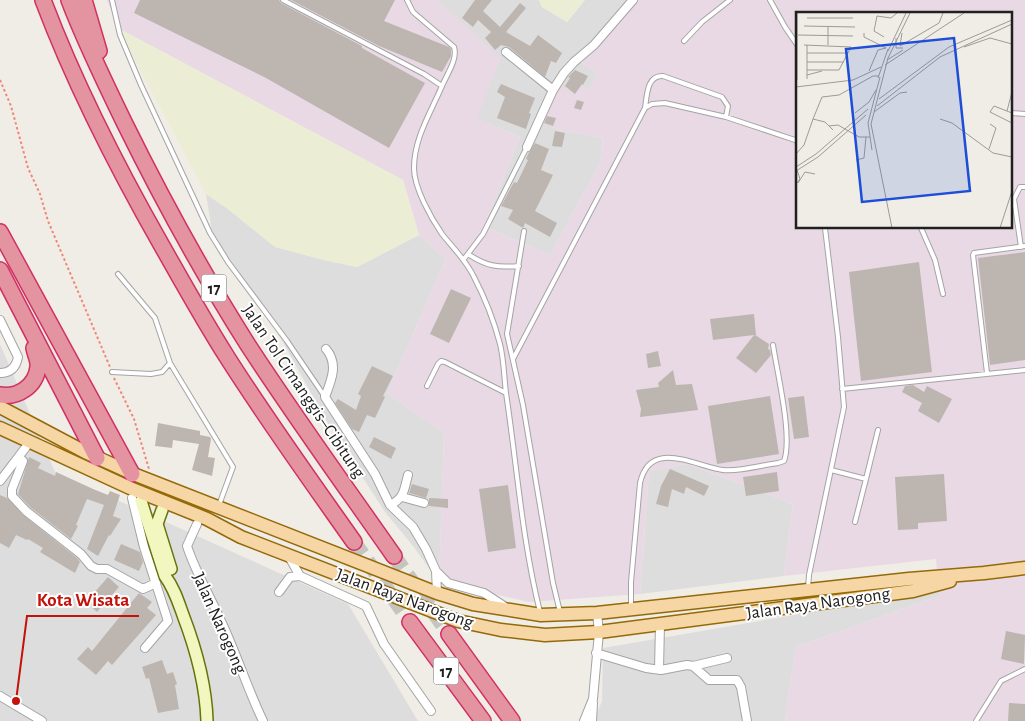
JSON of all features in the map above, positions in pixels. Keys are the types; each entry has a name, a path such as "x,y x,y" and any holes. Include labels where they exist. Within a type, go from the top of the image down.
{"highway":[{"name":"17","path":"43,0 57,38 92,113 130,190 178,274 226,356 282,441 354,542"},
{"name":"Jalan Tol Cimanggis–Cibitung","path":"69,0 114,102 152,178 247,343 303,427 394,556"},
{"path":"84,0 114,102"},
{"path":"0,232 133,490"},
{"path":"0,270 29,325 94,464"},
{"path":"0,395 16,394 26,389 35,380 38,366 29,325"},
{"name":"17","path":"410,622 482,721"},
{"name":"17","path":"449,634 512,721"}],"main road":[{"name":"Jalan Raya Narogong","path":"0,407 133,490 207,519 241,536 458,621 501,630 545,635 599,632 913,591 984,573"},
{"path":"0,429 22,452 75,472 133,490 162,510 198,524 241,536"},
{"name":"Jalan Raya Narogong","path":"0,429 94,464"},
{"name":"Jalan Raya Narogong","path":"133,490 153,482 437,593 473,604 511,612 541,615 631,610 909,578 1025,568"}],"street":[{"path":"527,147 553,90 574,62 594,45 632,0"},
{"path":"506,52 553,90"},
{"path":"0,320 18,357 13,369 7,373 0,373"},
{"path":"326,349 331,355 334,370 325,397 375,474 390,506 413,527 436,571 448,583 484,593 511,612"},
{"path":"22,452 23,461 12,489 12,496 26,511 81,554 96,569 107,569 142,589 156,583"},
{"path":"0,481 22,452"},
{"path":"390,506 402,498 408,475"},
{"path":"133,490 144,547 168,620 145,648"},
{"path":"133,490 165,576 172,585 191,636 202,677 207,721"},
{"path":"402,498 424,503"},
{"path":"162,510 157,524 172,573 172,585"},
{"name":"Jalan Narogong","path":"198,524 188,546 192,560 221,620 250,694 263,721"},
{"path":"287,554 300,576"},
{"path":"436,571 437,593"},
{"path":"279,592 290,577 300,576 366,606 384,644 430,711"},
{"path":"592,721 599,632 597,613"},
{"path":"659,669 660,624"},
{"path":"596,653 646,668 659,669 687,665 693,666 727,658"},
{"path":"693,666 710,680 738,681 741,687 747,721"},
{"path":"0,696 42,721"},
{"path":"584,721 593,699"},
{"path":"25,721 26,711"}],"lane":[{"path":"112,0 120,34 141,85 210,232 228,262 287,340 325,397"},
{"path":"283,0 424,74 442,86"},
{"path":"407,0 413,12 454,47 456,53 416,144 414,168 416,182 441,232 464,259 474,275 488,307 501,345 525,540 541,615"},
{"path":"684,41 702,22 730,0"},
{"path":"770,0 796,43"},
{"path":"513,359 645,108 652,78 657,75 663,76 722,97 728,106 726,117"},
{"path":"645,108 652,104 665,103 726,117 796,141"},
{"path":"1012,114 1025,114"},
{"path":"464,259 483,234 527,147"},
{"path":"987,373 972,257 974,253 1023,246 1014,199 1020,187 1025,187"},
{"path":"808,591 809,575 844,407 825,229"},
{"path":"921,229 935,260 943,294"},
{"path":"524,231 507,334 523,405 560,615"},
{"path":"468,254 481,263 492,266 519,266"},
{"path":"118,274 155,318 170,363 233,467 218,508"},
{"path":"631,610 631,582 640,483 643,472 649,465 658,459 669,457 686,459 725,470 784,461 786,454 786,418 773,345"},
{"path":"427,386 441,361 506,393"},
{"path":"112,372 150,374 162,372 170,363"},
{"path":"842,389 1025,370"},
{"path":"855,522 878,430"},
{"path":"831,470 866,479"},
{"path":"976,721 1001,681 1025,669"}],"path":[{"path":"0,80 12,106 28,168 40,194 48,222 134,419 153,482"}],"shaded area":[{"path":"107,0 437,0 501,58 477,118 520,137 484,226 550,255 600,163 603,138 558,130 540,121 555,82 572,93 575,85 591,88 597,72 581,64 607,26 629,0 1025,0 1025,721 785,721 796,647 939,596 936,559 784,576 793,504 687,464 649,471 640,594 529,602 439,582 444,433 387,393 446,259 419,235 403,180 118,28"},
{"path":"437,0 539,0 542,7 567,22 585,0 629,0 581,63 597,72 591,88 558,130 603,138 600,163 550,255 484,226 520,137 476,118"},
{"path":"206,194 228,209 275,247 357,267 419,235 446,259 387,393 444,433 439,582 385,512 330,427 261,303 213,238"},
{"path":"0,344 55,472 348,604 418,721 0,721"},
{"path":"687,464 793,504 784,576 640,594 649,471"},
{"path":"939,590 939,596 796,647 785,721 594,721 602,701 603,648"}],"green space":[{"path":"539,0 585,0 567,22 542,7"},
{"path":"118,28 403,180 419,235 357,267 275,247 228,209 206,194"}],"building":[{"path":"140,0 279,0 281,3 362,46 362,48 425,83 389,148 266,78 134,13"},
{"path":"291,0 395,0 384,21 449,47 451,49 451,56 442,72 379,46"},
{"path":"475,0 492,0 483,11 500,27 520,3 526,8 506,32 530,46 538,35 562,53 556,63 551,61 545,77 509,47 501,45 495,50 485,38 491,32 478,20 473,27 462,18"},
{"path":"575,70 588,76 575,94 565,86 570,78 568,77"},
{"path":"501,84 535,98 529,113 531,114 526,129 497,118 505,97 497,92"},
{"path":"577,100 584,102 581,110 574,108"},
{"path":"547,116 556,118 553,126 544,123"},
{"path":"555,131 565,133 562,147 552,146"},
{"path":"535,143 549,149 541,170 553,175 535,211 557,223 550,237 525,223 523,228 508,219 513,210 501,206 514,182 517,183 528,160 526,159 529,152"},
{"path":"1025,252 1025,360 990,365 978,258"},
{"path":"919,262 932,372 861,381 849,272"},
{"path":"451,289 471,298 449,343 430,334"},
{"path":"754,314 755,335 769,344 768,349 771,355 756,373 736,358 754,335 713,340 710,319"},
{"path":"658,351 661,366 648,368 646,354"},
{"path":"372,366 393,376 375,418 367,415 359,432 352,429 335,403 338,399 356,410 361,396 358,394"},
{"path":"673,370 676,385 692,384 698,410 640,417 641,409 636,390 659,387 658,383"},
{"path":"913,385 924,392 927,386 952,399 939,423 918,411 922,403 902,392 905,386"},
{"path":"770,396 779,454 717,464 708,406"},
{"path":"804,396 809,437 794,439 788,398"},
{"path":"158,423 200,431 200,435 210,437 208,457 215,458 212,476 192,470 199,444 173,440 172,448 155,446"},
{"path":"374,437 396,448 391,459 369,447"},
{"path":"29,457 41,463 38,468 55,476 56,472 108,495 110,491 120,495 113,516 121,519 109,535 98,556 87,549 104,505 87,499 76,525 78,526 71,539 30,507 18,494"},
{"path":"670,469 709,486 704,496 686,487 684,494 672,489 668,507 656,504 661,486"},
{"path":"777,472 779,491 746,496 743,477"},
{"path":"944,474 947,521 918,523 918,529 898,530 895,477"},
{"path":"412,484 429,489 426,498 409,493"},
{"path":"508,485 516,548 488,552 479,489"},
{"path":"0,495 7,498 23,515 77,558 80,562 75,573 40,552 43,548 28,539 16,535 9,548 0,543"},
{"path":"429,498 448,499 448,508 429,506"},
{"path":"121,544 140,552 143,562 139,571 114,560"},
{"path":"108,577 119,587 97,612 86,602"},
{"path":"139,593 152,602 147,608 156,615 112,665 108,661 96,675 77,659 88,647 92,651"},
{"path":"1006,631 1025,635 1024,664 1001,659"},
{"path":"162,660 167,674 173,672 177,684 175,685 179,709 158,713 149,678 146,679 142,667"},
{"path":"1009,703 1025,704 1025,721 1008,721"}],"tunnel":[{"path":"354,542 410,622"},
{"path":"394,556 449,634"}],"place":[{"name":"Kota Wisata","path":"16,701"}]}
